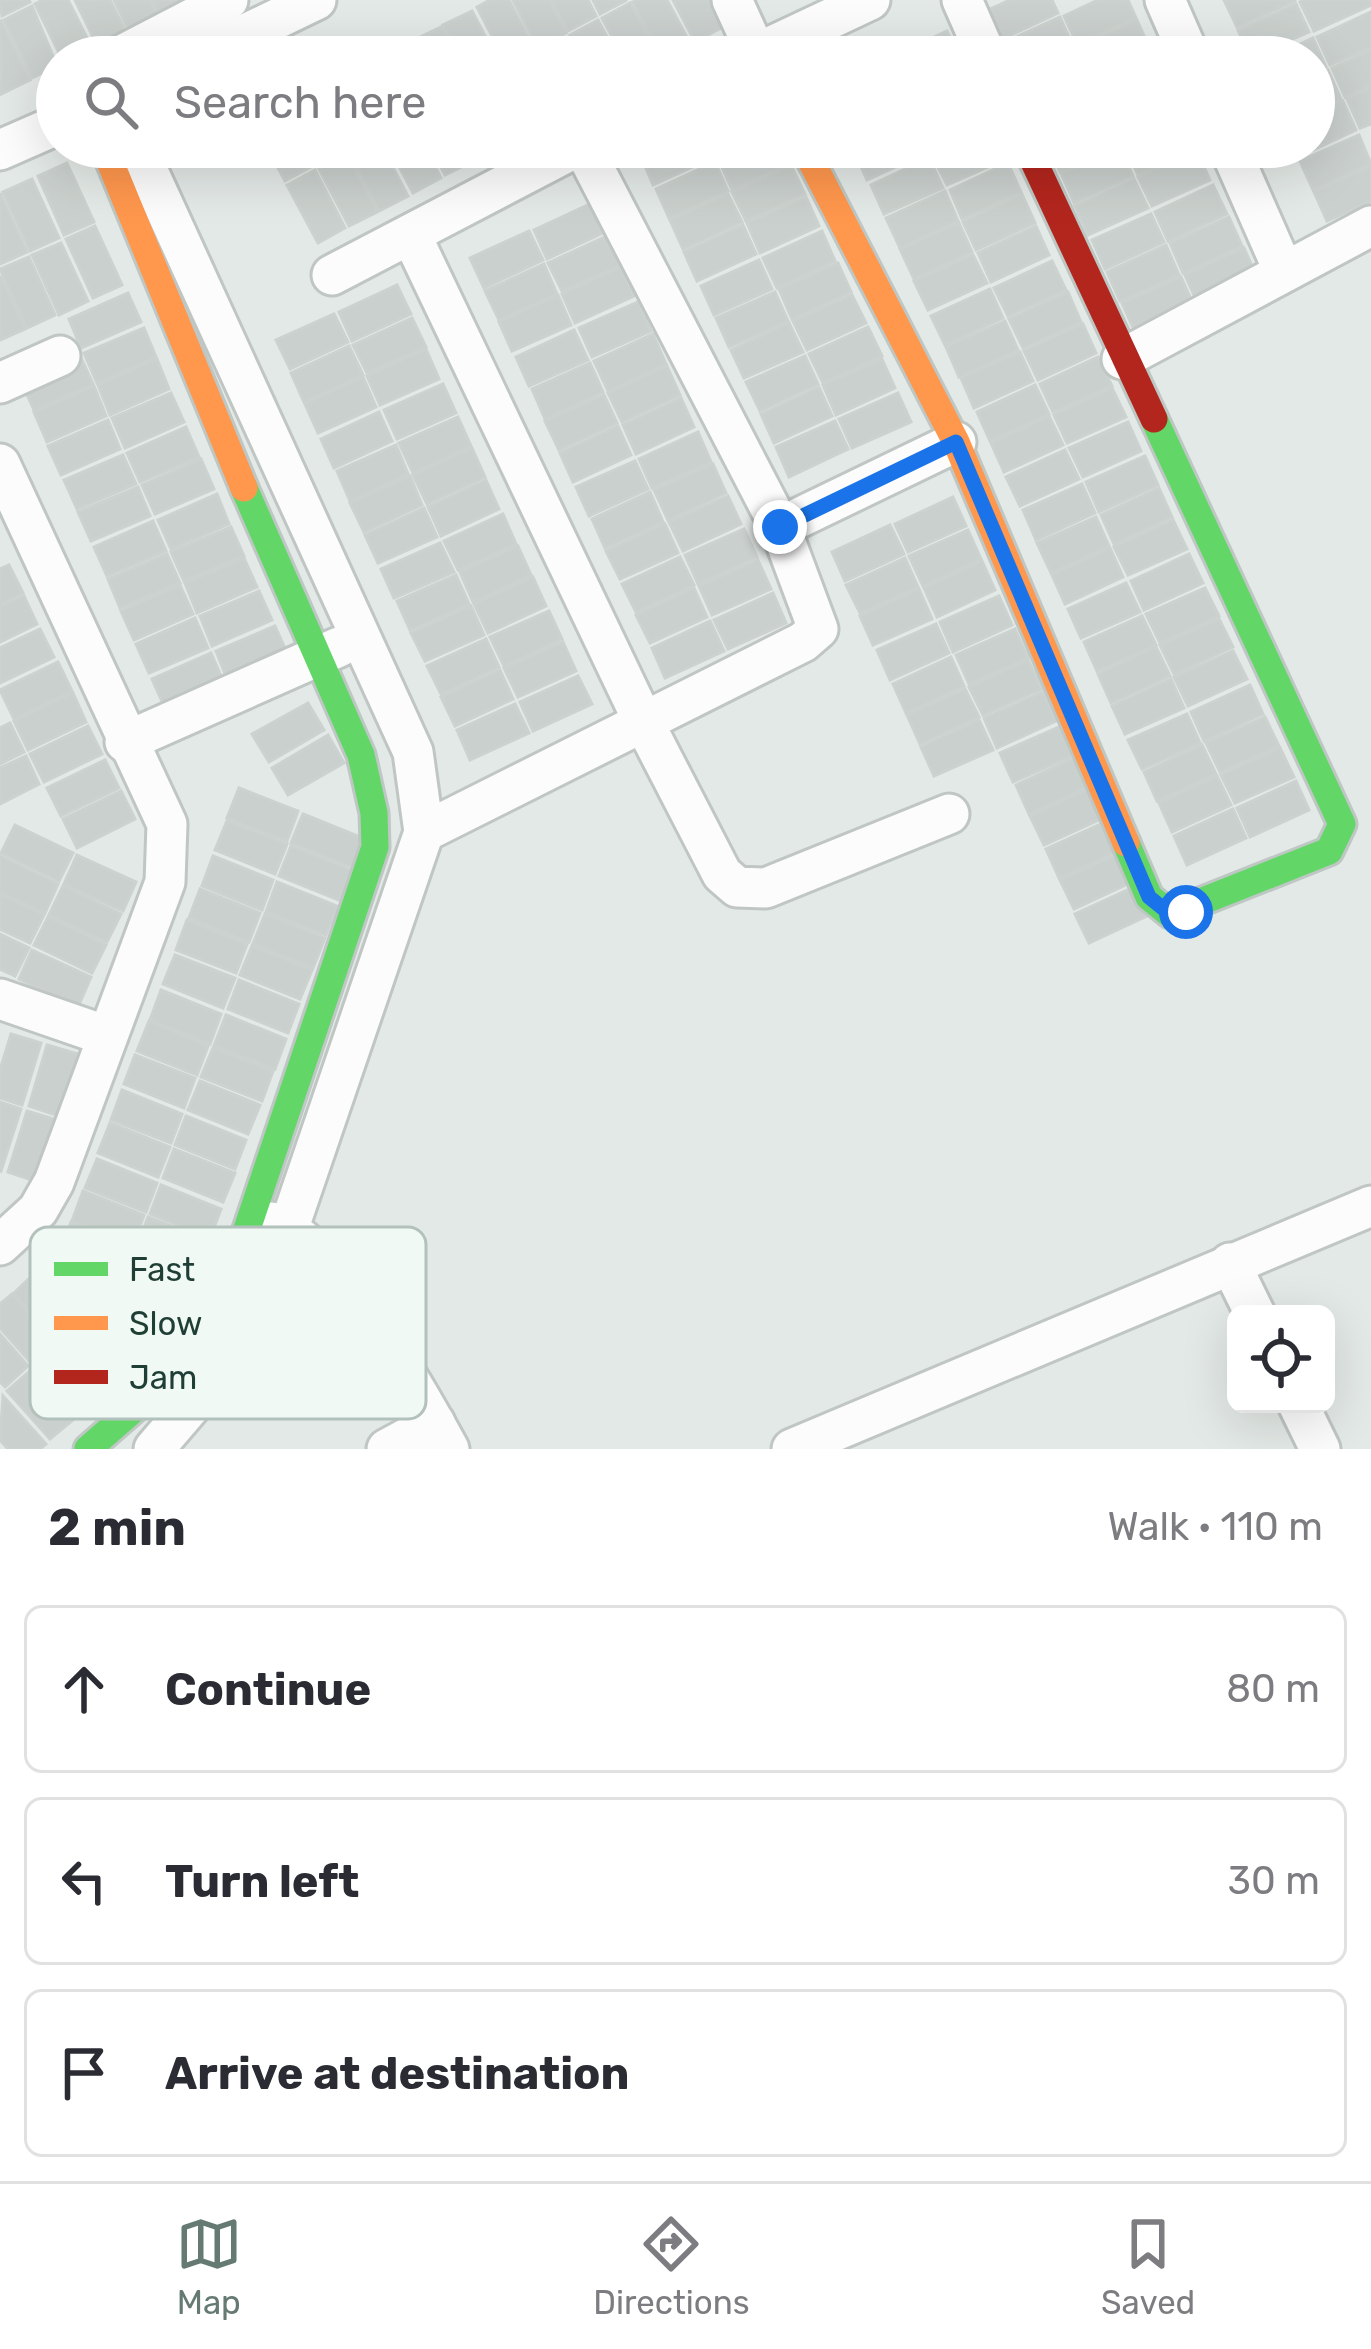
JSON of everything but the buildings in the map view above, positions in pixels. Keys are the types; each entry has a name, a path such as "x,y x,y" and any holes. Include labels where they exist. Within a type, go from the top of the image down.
{"street":[{"path":"159,36 228,0"},
{"path":"241,36 316,0"},
{"path":"732,0 746,36"},
{"path":"795,36 870,0"},
{"path":"962,0 978,36"},
{"path":"1165,0 1181,36"},
{"path":"0,150 36,134"},
{"path":"113,168 313,658 368,762 377,807 375,848 249,1227"},
{"path":"147,168 413,752 424,832 292,1227 252,1218"},
{"path":"332,275 540,168"},
{"path":"424,832 813,636 816,616 780,527 591,168"},
{"path":"816,168 956,442 1158,907 1170,914 1186,912 1329,851 1341,835 1338,810 1122,359 1037,168"},
{"path":"1238,168 1284,272"},
{"path":"1122,359 1371,226"},
{"path":"411,235 644,723 722,874 737,887 766,888 949,814"},
{"path":"0,383 60,356"},
{"path":"780,527 956,442"},
{"path":"0,464 167,824 170,854 165,882 38,1210 0,1245"},
{"path":"125,742 360,638"},
{"path":"0,999 106,1036"},
{"path":"0,1197 38,1210"},
{"path":"792,1449 835,1440 1230,1263 1371,1206"},
{"path":"1230,1263 1251,1305"},
{"path":"1302,1413 1320,1449"},
{"path":"88,1449 122,1419"},
{"path":"154,1449 180,1419"},
{"path":"387,1449 442,1436"}],"traffic: fast":[{"path":"1126,843 1149,897 1170,914 1329,851 1342,824 1154,419"},
{"path":"244,488 361,755 374,813 375,847 248,1227"},
{"path":"88,1449 122,1419"}],"traffic: slow":[{"path":"113,168 244,488"},
{"path":"815,168 956,442 1126,843"}],"traffic: jam":[{"path":"1037,168 1154,419"}],"route":[{"path":"780,527 956,442 1149,897 1170,914 1186,912"}]}
